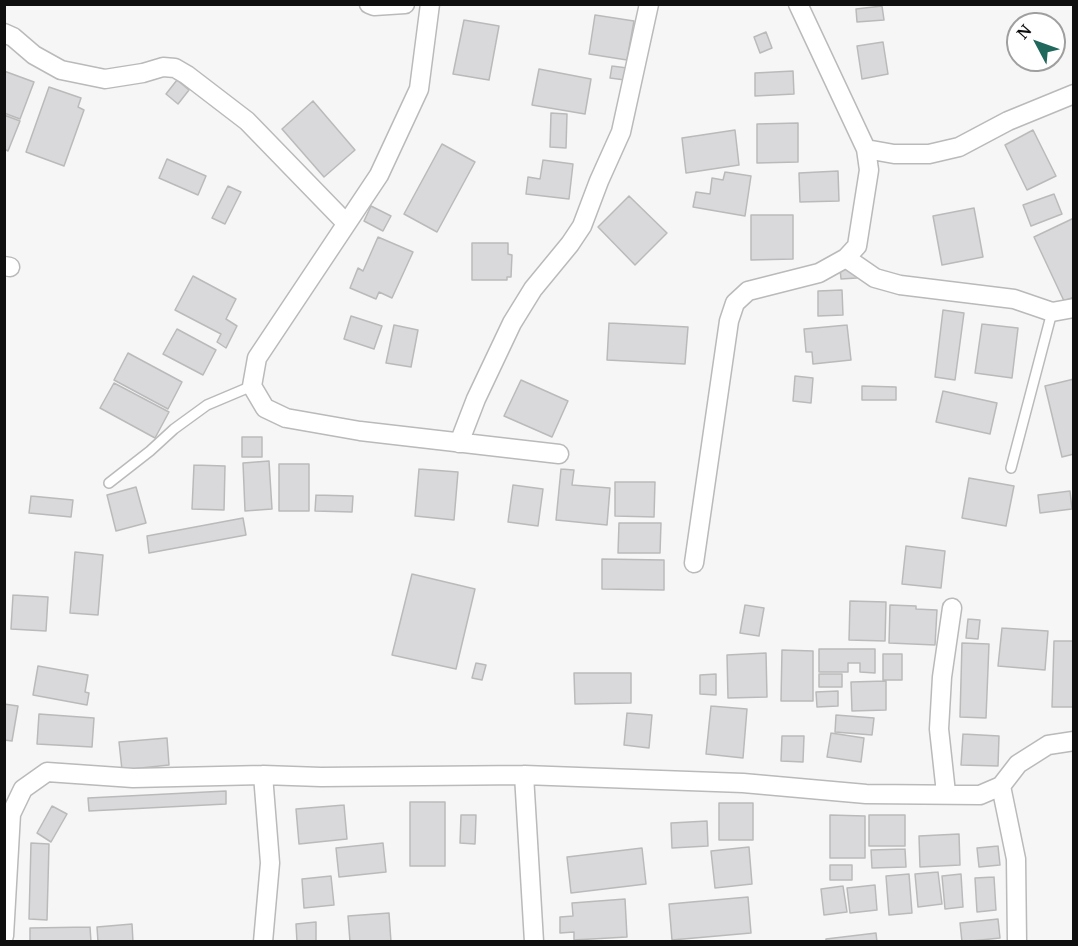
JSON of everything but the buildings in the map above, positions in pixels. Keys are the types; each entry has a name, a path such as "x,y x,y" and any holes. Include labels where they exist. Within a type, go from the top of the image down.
{"street":[{"path":"369,4 405,4"},
{"path":"430,4 419,89 379,175 257,357 252,386 265,408 286,418 360,431 559,454"},
{"path":"459,443 476,399 512,322 532,289 582,226 598,181 621,132 649,4"},
{"path":"694,563 729,321 735,303 748,291 819,273 846,258 857,246 869,170 866,148 798,4"},
{"path":"4,33 13,37 34,56 61,70 105,79 144,73 163,67 175,68 247,121 346,223"},
{"path":"866,148 894,154 929,154 959,147 1008,121 1074,94"},
{"path":"846,258 875,278 900,285 1014,299 1052,312 1074,308"},
{"path":"946,793 939,729 942,677 952,608"},
{"path":"4,936 11,814 23,789 47,772 133,778 263,775 321,777 524,775 732,783 866,794 980,795 1000,786 1018,764 1048,745 1074,741"},
{"path":"262,942 270,863 263,775"},
{"path":"524,775 534,942"},
{"path":"1000,786 1016,859 1017,942"}],"lane":[{"path":"1011,468 1052,312"},
{"path":"109,483 207,405 252,386"}]}
